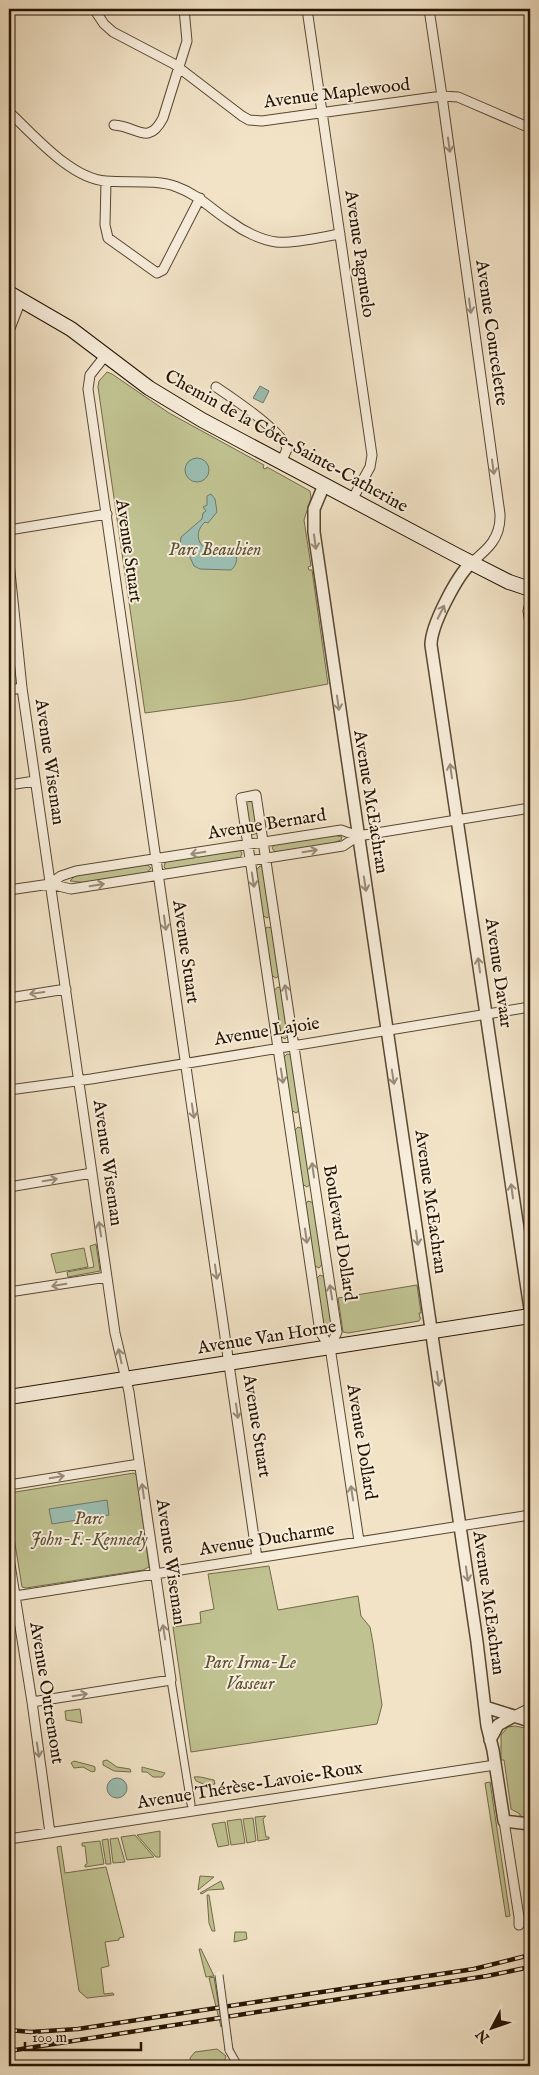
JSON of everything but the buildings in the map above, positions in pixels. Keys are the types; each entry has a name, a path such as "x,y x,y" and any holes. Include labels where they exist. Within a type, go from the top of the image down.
{"main road":[{"name":"Chemin de la Côte-Sainte-Catherine","path":"15,296 71,329 105,356 178,406 281,463 471,563 512,583 530,589"},
{"name":"Avenue Van Horne","path":"9,1397 530,1316"}],"street":[{"path":"9,12 12,9"},
{"name":"Avenue Maplewood","path":"94,9 104,24 113,32 179,67 234,112 249,120 262,121 323,114 442,96 458,97 530,128"},
{"path":"114,125 122,125 146,134 154,131 163,118 187,41 184,9"},
{"name":"Avenue Pagnuelo","path":"308,9 372,455 370,467 352,500"},
{"name":"Avenue Courcelette","path":"429,9 500,514 500,527 497,537 485,552 471,563"},
{"path":"9,112 77,172 90,178 106,182 165,184 180,188 200,198 231,223 268,240 283,242 340,234"},
{"path":"106,182 105,225 108,238 157,273 163,270 200,198"},
{"path":"9,331 15,296"},
{"name":"Avenue Stuart","path":"105,356 90,376 88,384 258,1558"},
{"path":"216,386 264,422 283,440 287,449 281,463"},
{"name":"Avenue McEachran","path":"324,485 314,509 313,523 485,1707 519,1917 518,1925"},
{"path":"9,530 107,514"},
{"name":"Avenue Wiseman","path":"9,562 22,688 115,1333 126,1379 171,1680 192,1804"},
{"name":"Avenue Davaar","path":"471,563 464,570 439,618 431,641 530,1309"},
{"path":"530,603 528,611 530,623"},
{"path":"9,690 22,688"},
{"path":"9,785 35,781"},
{"name":"Boulevard Dollard","path":"256,795 337,1332 330,1347 320,1332 241,798 256,795"},
{"path":"358,836 530,808"},
{"name":"Avenue Bernard","path":"50,884 61,876 76,871 341,830 358,836"},
{"name":"Avenue Bernard","path":"9,890 50,884 71,889 343,846 358,836"},
{"path":"9,998 66,989"},
{"name":"Avenue Lajoie","path":"9,1090 530,1006"},
{"path":"9,1187 92,1173"},
{"path":"9,1292 107,1277"},
{"name":"Avenue Dollard","path":"330,1347 360,1542"},
{"path":"9,1485 139,1464"},
{"name":"Avenue Ducharme","path":"12,1596 530,1515"},
{"name":"Avenue Outremont","path":"9,1558 12,1596 32,1702 50,1833"},
{"path":"32,1702 171,1680"},
{"path":"485,1707 530,1721"},
{"path":"490,1740 498,1725 530,1708"},
{"name":"Avenue Thérèse-Lavoie-Roux","path":"9,1839 495,1766"},
{"path":"504,1821 530,1824"},
{"path":"219,1975 229,2050 238,2066"}],"green space":[{"name":"Parc Beaubien","path":"107,372 169,413 264,465 263,468 266,469 267,467 310,491 311,498 304,520 311,566 308,567 309,570 312,570 328,684 241,700 145,713 98,387 99,381"},
{"path":"247,800 254,800 259,833 251,835 246,803"},
{"path":"334,835 342,837 341,840 325,846 275,852 272,848 275,844"},
{"path":"239,849 242,853 240,859 167,870 164,867 167,860"},
{"path":"146,864 151,868 146,874 88,883 70,881 76,875"},
{"path":"260,866 264,867 270,916 267,918 262,915 256,870"},
{"path":"267,927 273,928 280,975 276,978 271,975 265,930"},
{"path":"278,987 281,988 289,1035 285,1039 280,1036 273,991"},
{"path":"287,1054 292,1055 300,1110 296,1113 291,1110 283,1058"},
{"path":"298,1127 303,1129 311,1184 307,1187 302,1184 294,1131"},
{"path":"308,1201 314,1203 323,1263 319,1268 313,1265 305,1205"},
{"path":"96,1244 100,1271 68,1277 67,1272 94,1267 90,1246"},
{"path":"84,1248 88,1267 56,1273 51,1254"},
{"path":"320,1275 325,1277 333,1330 329,1334 324,1332 316,1279"},
{"path":"417,1285 421,1313 419,1313 421,1318 419,1321 348,1333 343,1332 338,1298"},
{"name":"Parc John-F.-Kennedy","path":"134,1473 137,1476 149,1567 143,1570 26,1588 22,1587 9,1507 9,1493"},
{"name":"Parc Irma-Le Vasseur","path":"269,1566 278,1610 358,1596 361,1616 370,1627 373,1643 382,1705 377,1724 191,1752 173,1627 201,1623 200,1612 214,1609 208,1574"},
{"path":"80,1709 82,1723 66,1720 65,1711"},
{"path":"515,1726 530,1729 530,1819 520,1816 520,1814 511,1809 504,1760 501,1760 501,1735 508,1727"},
{"path":"107,1760 117,1767 130,1769 131,1772 114,1771 103,1765 103,1761"},
{"path":"74,1761 93,1766 95,1771 92,1772 83,1767 74,1768 71,1763"},
{"path":"142,1767 165,1773 162,1777 153,1777 147,1772 142,1772"},
{"path":"194,1777 214,1780 215,1784 206,1785 196,1781"},
{"path":"490,1782 510,1916 506,1917 485,1783"},
{"path":"266,1816 263,1819 266,1837 269,1837 269,1839 258,1841 255,1817"},
{"path":"253,1818 256,1841 247,1843 243,1819"},
{"path":"241,1819 245,1843 231,1845 227,1821"},
{"path":"225,1822 229,1845 218,1847 212,1824"},
{"path":"160,1831 160,1857 156,1857 137,1835"},
{"path":"135,1835 154,1857 127,1860 121,1837"},
{"path":"118,1838 125,1862 113,1863 110,1839"},
{"path":"108,1839 111,1864 106,1864 102,1840"},
{"path":"100,1841 104,1864 85,1867 87,1864 85,1846 82,1846 82,1843"},
{"path":"61,1846 65,1873 106,1867 124,1937 119,1938 119,1940 105,1942 109,1966 101,1968 104,1994 113,1993 114,1995 87,1998 79,1991 57,1847"},
{"path":"200,1876 214,1877 198,1890"},
{"path":"221,1881 224,1889 208,1890 202,1894 200,1893"},
{"path":"207,1895 209,1895 215,1931 212,1931 209,1923"},
{"path":"235,1932 246,1932 247,1939 234,1942"},
{"path":"199,1949 201,1949 214,1976 206,1977"},
{"path":"214,1977 222,2026 221,2027 209,1978"},
{"path":"217,2049 226,2056 223,2066 191,2066 190,2058 195,2052"}],"water":[{"path":"260,386 269,391 263,403 253,398"},
{"path":"197,458 206,461 209,470 206,479 197,482 188,479 185,470 188,461"},
{"path":"211,494 215,499 217,512 208,523 205,522 202,525 198,536 199,540 204,547 214,552 218,552 223,547 233,548 237,560 231,570 200,569 194,566 189,555 180,546 181,537 202,519 203,513 206,511 203,507 207,505 207,496"},
{"path":"107,1500 109,1515 52,1524 49,1509"},
{"path":"117,1778 124,1781 127,1788 124,1795 117,1798 110,1795 107,1788 110,1781"}],"railway":[{"path":"9,2030 31,2032 78,2029 474,1969 530,1955"},
{"path":"9,2051 487,1976 530,1967"}]}
